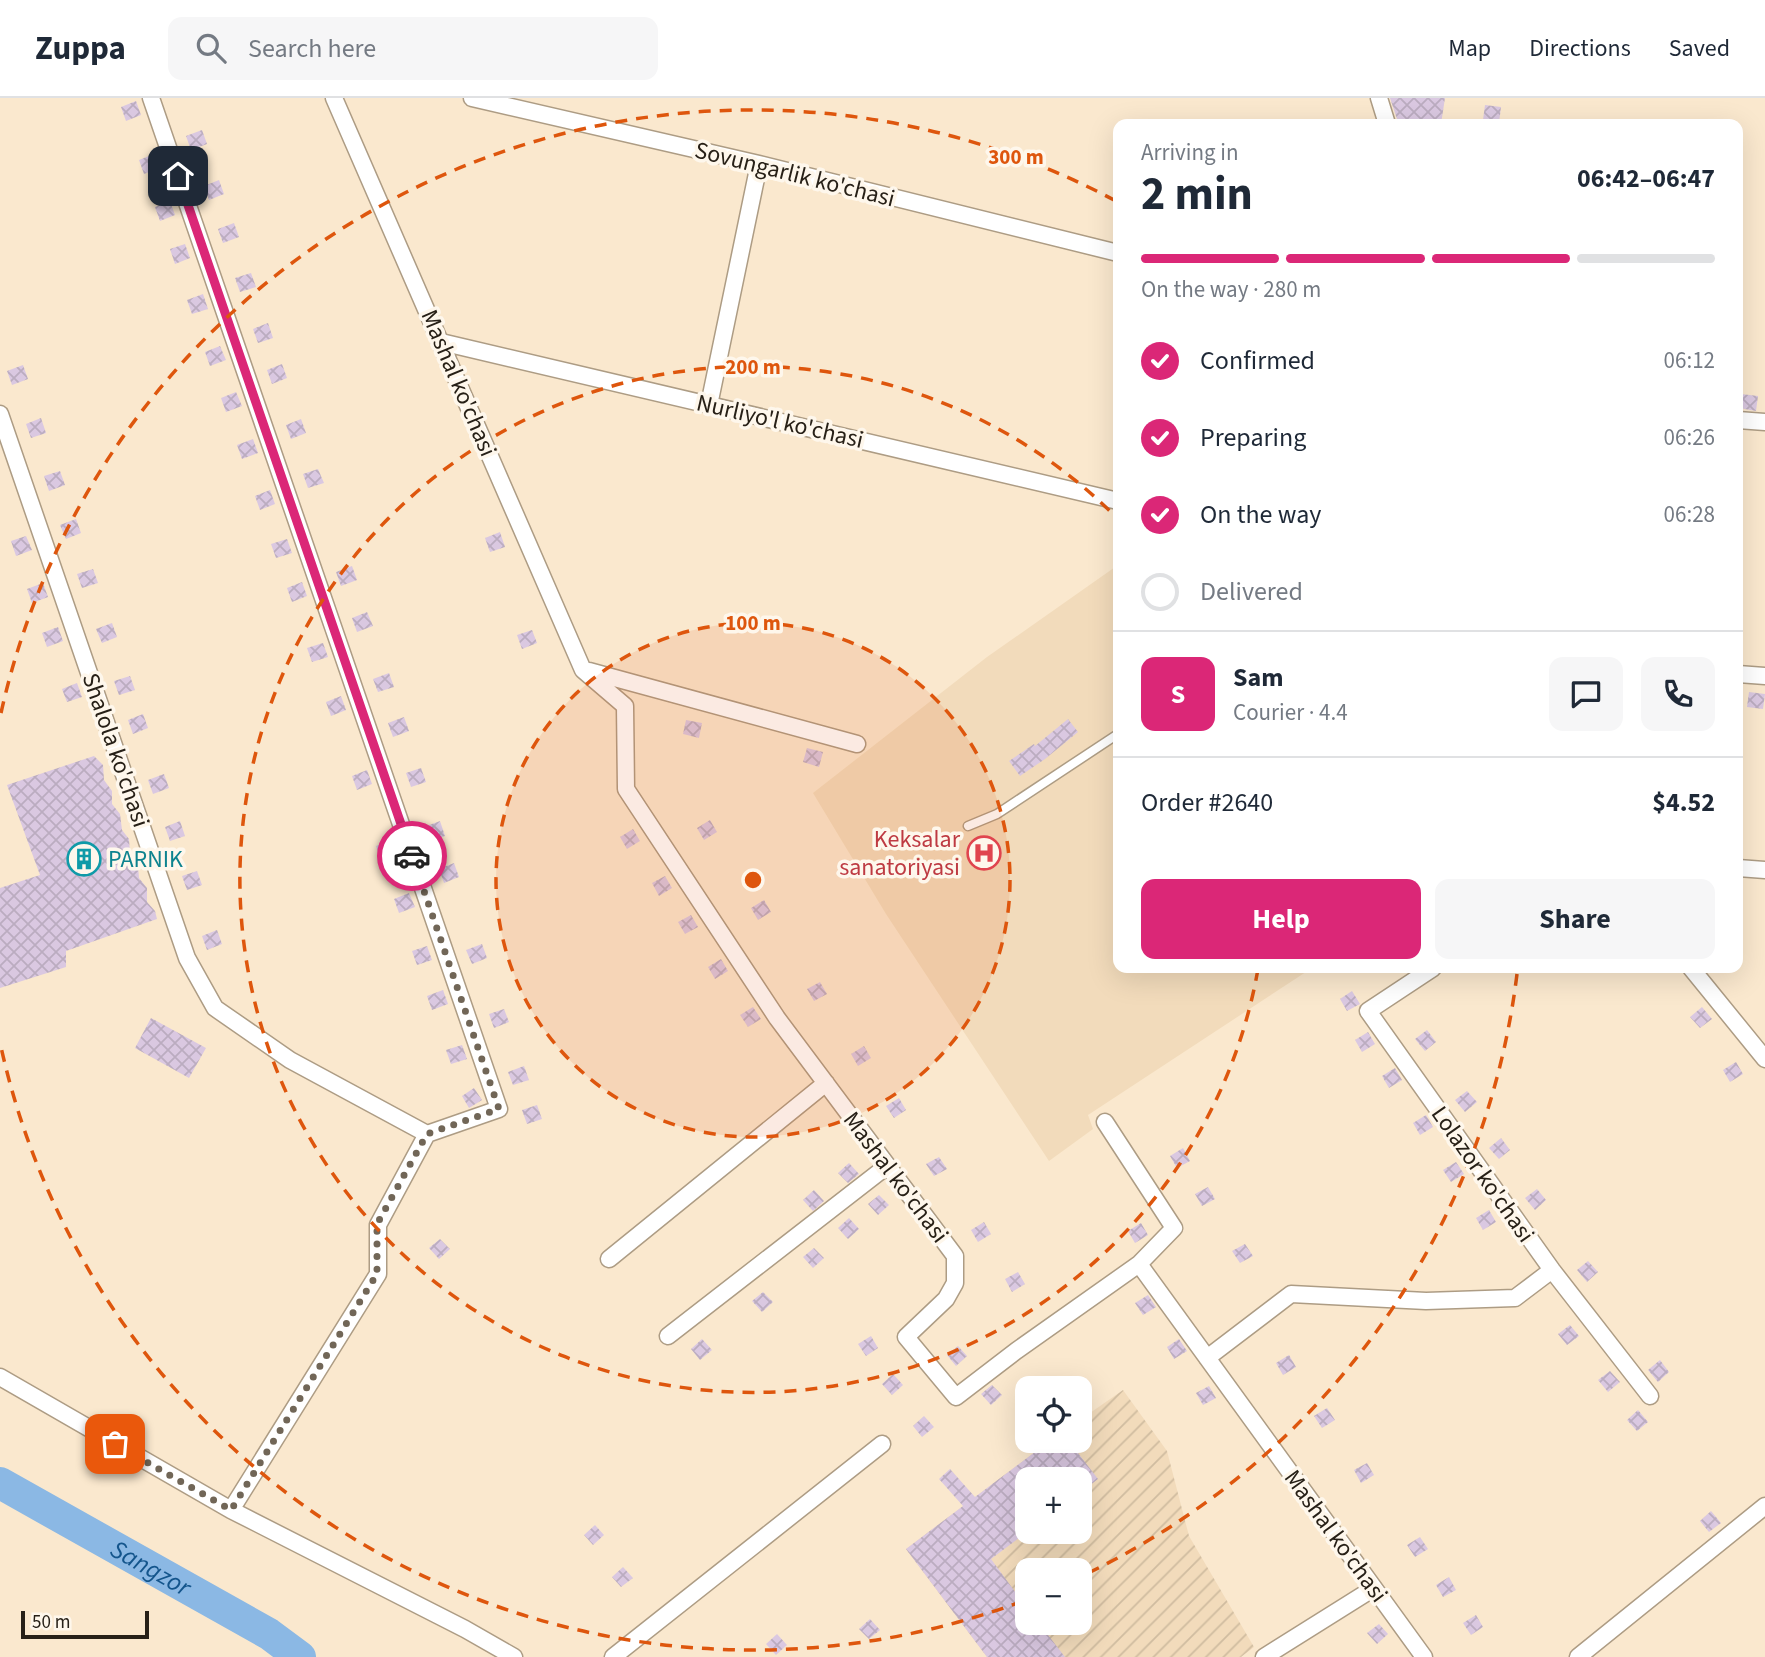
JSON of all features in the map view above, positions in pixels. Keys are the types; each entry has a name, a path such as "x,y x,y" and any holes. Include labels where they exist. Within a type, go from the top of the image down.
{"street":[{"path":"151,98 499,1109 427,1134 377,1224 377,1274 231,1510"},
{"name":"Mashal ko'chasi","path":"334,98 583,670 625,706 626,789 777,1018 955,1256 956,1283 947,1299 906,1336 956,1397 1139,1264 1424,1657"},
{"name":"Sovungarlik ko'chasi","path":"472,98 760,164 1113,252"},
{"path":"1379,98 1385,119"},
{"path":"709,405 760,164"},
{"name":"Nurliyo'l ko'chasi","path":"441,342 1113,499"},
{"name":"Shalola ko'chasi","path":"0,414 187,958 215,1008 290,1060 427,1134"},
{"path":"1743,420 1765,422"},
{"path":"583,670 857,744"},
{"path":"1743,674 1765,676"},
{"path":"1743,868 1765,870"},
{"name":"Lolazor ko'chasi","path":"1425,973 1368,1010 1552,1270 1650,1395"},
{"path":"1695,973 1765,1059"},
{"path":"609,1259 826,1083"},
{"path":"1105,1122 1174,1228 1139,1264"},
{"path":"668,1336 887,1166"},
{"path":"1207,1359 1291,1294 1426,1301 1515,1298 1552,1270"},
{"path":"0,1377 231,1510 466,1629 514,1657"},
{"path":"613,1657 882,1444"},
{"path":"1578,1657 1765,1507"},
{"path":"1264,1657 1374,1588"}],"lane":[{"path":"968,826 997,814 1113,737"}],"shaded area":[{"name":"Keksalar sanatoriyasi","path":"1113,569 1113,973 1304,973 1088,1115 1093,1129 1049,1161 886,914 813,793 987,657"},
{"path":"1123,1390 1167,1451 1189,1536 1254,1647 1241,1657 987,1657 906,1549 1015,1467 1015,1544 1092,1544 1092,1467 1015,1467 1034,1453 1092,1453 1092,1412"}],"building":[{"path":"1390,98 1445,98 1442,119 1397,119"},
{"path":"136,101 141,115 126,121 121,107"},
{"path":"1485,105 1501,107 1500,119 1483,119"},
{"path":"202,130 207,144 191,150 186,136"},
{"path":"154,154 159,168 144,174 139,160"},
{"path":"219,180 224,194 209,200 204,186"},
{"path":"170,201 175,215 160,221 155,207"},
{"path":"234,223 239,237 223,243 218,229"},
{"path":"185,244 190,258 175,264 170,249"},
{"path":"251,273 256,287 240,292 235,278"},
{"path":"203,294 208,309 192,314 187,300"},
{"path":"268,323 273,338 258,343 253,329"},
{"path":"220,346 226,360 210,366 205,352"},
{"path":"282,364 287,378 272,384 267,370"},
{"path":"23,365 28,379 12,385 7,371"},
{"path":"236,392 242,406 226,412 221,398"},
{"path":"1743,394 1758,396 1756,411 1743,409"},
{"path":"41,418 46,433 31,438 26,424"},
{"path":"301,419 306,433 291,439 286,425"},
{"path":"253,439 258,453 242,459 237,445"},
{"path":"318,469 324,483 308,488 303,474"},
{"path":"60,471 65,485 49,491 44,476"},
{"path":"270,490 275,504 260,510 255,496"},
{"path":"76,519 81,533 66,539 60,525"},
{"path":"500,532 505,547 490,552 485,538"},
{"path":"26,536 32,550 16,556 11,541"},
{"path":"287,539 292,553 276,558 271,544"},
{"path":"352,566 357,580 341,586 336,572"},
{"path":"93,569 98,583 82,588 77,574"},
{"path":"302,582 307,596 292,602 287,588"},
{"path":"43,583 48,597 32,603 27,589"},
{"path":"367,612 373,626 357,632 352,618"},
{"path":"112,623 117,637 102,643 96,629"},
{"path":"58,627 63,641 47,647 42,633"},
{"path":"532,630 537,643 522,649 517,635"},
{"path":"323,643 328,657 312,662 307,648"},
{"path":"389,673 394,687 378,692 373,679"},
{"path":"130,676 135,690 119,695 114,681"},
{"path":"77,683 82,697 67,702 62,689"},
{"path":"1749,692 1765,694 1763,709 1747,707"},
{"path":"341,696 346,710 331,716 326,702"},
{"path":"143,714 148,728 133,734 128,720"},
{"path":"404,717 409,731 393,737 388,723"},
{"path":"1068,719 1078,732 1020,776 1009,761 1034,744 1035,746"},
{"path":"686,720 702,723 699,738 683,734"},
{"path":"807,748 823,752 819,767 803,762"},
{"name":"PARNIK","path":"94,756 103,765 104,780 112,791 112,804 120,814 122,830 129,839 130,853 138,865 139,878 147,888 147,902 155,911 157,919 66,951 66,967 0,988 0,888 40,875 7,785"},
{"path":"421,768 426,782 411,787 406,773"},
{"path":"367,770 372,784 357,790 352,776"},
{"path":"164,774 169,788 153,794 148,780"},
{"path":"710,820 717,832 704,840 697,828"},
{"path":"180,821 185,836 170,841 165,827"},
{"path":"440,821 445,836 429,841 424,827"},
{"path":"633,829 640,841 627,849 620,837"},
{"path":"391,840 396,854 381,860 376,846"},
{"path":"454,863 459,877 444,883 439,869"},
{"path":"197,871 202,885 187,890 182,876"},
{"path":"665,876 672,888 659,896 652,883"},
{"path":"409,893 415,907 399,913 394,899"},
{"path":"764,900 771,912 758,920 751,908"},
{"path":"691,915 698,927 685,934 678,922"},
{"path":"217,930 222,944 207,950 202,936"},
{"path":"482,944 487,958 472,964 466,950"},
{"path":"427,946 432,960 417,965 412,951"},
{"path":"721,959 728,971 715,979 708,967"},
{"path":"820,982 827,994 814,1001 807,989"},
{"path":"443,990 448,1004 432,1010 427,996"},
{"path":"1352,991 1360,1004 1347,1011 1340,999"},
{"path":"753,1007 761,1019 748,1027 740,1015"},
{"path":"1702,1007 1712,1019 1700,1028 1690,1017"},
{"path":"504,1009 509,1022 494,1028 489,1014"},
{"path":"151,1018 206,1048 189,1078 135,1048"},
{"path":"1427,1030 1436,1042 1425,1051 1415,1039"},
{"path":"1368,1032 1375,1044 1362,1052 1355,1040"},
{"path":"462,1045 467,1059 451,1064 446,1050"},
{"path":"864,1046 871,1058 858,1066 851,1054"},
{"path":"1736,1062 1743,1074 1730,1082 1723,1070"},
{"path":"524,1066 529,1080 513,1085 508,1072"},
{"path":"1395,1068 1402,1080 1389,1088 1382,1076"},
{"path":"474,1088 482,1100 469,1108 462,1096"},
{"path":"1467,1091 1477,1102 1465,1112 1455,1100"},
{"path":"899,1098 906,1110 894,1118 886,1106"},
{"path":"537,1105 542,1119 527,1124 522,1110"},
{"path":"1426,1115 1433,1127 1420,1135 1413,1123"},
{"path":"1501,1138 1510,1150 1499,1159 1489,1148"},
{"path":"1183,1148 1190,1161 1177,1168 1170,1156"},
{"path":"939,1157 947,1169 934,1176 926,1164"},
{"path":"1456,1162 1464,1174 1451,1182 1443,1170"},
{"path":"849,1163 859,1174 848,1183 838,1173"},
{"path":"1208,1187 1215,1199 1202,1206 1195,1194"},
{"path":"1537,1189 1546,1200 1535,1210 1525,1198"},
{"path":"814,1190 824,1201 813,1211 803,1200"},
{"path":"879,1195 889,1205 878,1215 868,1204"},
{"path":"1489,1210 1496,1222 1483,1230 1476,1218"},
{"path":"849,1218 859,1229 848,1239 838,1228"},
{"path":"984,1222 991,1234 978,1242 971,1230"},
{"path":"1141,1223 1148,1235 1135,1243 1128,1231"},
{"path":"440,1239 450,1249 439,1259 429,1248"},
{"path":"1245,1244 1253,1256 1240,1263 1232,1251"},
{"path":"814,1248 824,1258 813,1268 803,1257"},
{"path":"1588,1261 1598,1272 1587,1282 1577,1270"},
{"path":"1018,1272 1025,1284 1012,1292 1005,1279"},
{"path":"763,1292 773,1302 762,1312 752,1301"},
{"path":"1148,1295 1156,1307 1143,1315 1135,1303"},
{"path":"1570,1325 1579,1336 1567,1345 1558,1334"},
{"path":"871,1336 878,1348 866,1356 858,1344"},
{"path":"702,1339 712,1350 700,1360 691,1349"},
{"path":"1179,1339 1187,1351 1174,1359 1167,1347"},
{"path":"958,1346 967,1356 956,1366 947,1355"},
{"path":"1289,1355 1296,1367 1283,1375 1276,1363"},
{"path":"1660,1360 1669,1372 1658,1382 1648,1370"},
{"path":"1610,1371 1620,1382 1608,1392 1598,1380"},
{"path":"893,1374 903,1385 892,1395 882,1384"},
{"path":"992,1385 1002,1395 991,1405 981,1394"},
{"path":"1209,1386 1216,1398 1203,1405 1196,1393"},
{"path":"1327,1408 1335,1420 1322,1428 1314,1416"},
{"path":"1638,1410 1648,1422 1637,1431 1627,1420"},
{"path":"924,1416 934,1427 922,1437 913,1426"},
{"path":"1034,1453 1078,1453 1089,1467 1015,1467"},
{"path":"1367,1463 1374,1475 1361,1483 1354,1470"},
{"path":"1015,1467 1015,1541 991,1559 1015,1592 1015,1635 1048,1635 1065,1657 987,1657 906,1549 963,1506 939,1479 950,1469 975,1497"},
{"path":"1092,1471 1098,1479 1092,1484"},
{"path":"1711,1511 1721,1523 1709,1532 1700,1521"},
{"path":"595,1525 604,1535 593,1545 584,1535"},
{"path":"1420,1537 1428,1549 1415,1557 1407,1545"},
{"path":"623,1567 633,1578 621,1587 612,1577"},
{"path":"1449,1577 1456,1590 1443,1597 1436,1585"},
{"path":"1476,1615 1483,1627 1471,1635 1463,1623"},
{"path":"870,1619 880,1630 869,1639 859,1629"},
{"path":"1379,1624 1388,1634 1377,1644 1367,1633"},
{"path":"777,1634 787,1645 776,1655 766,1644"}],"waterway":[{"name":"Sangzor","path":"0,1483 269,1634 300,1657"}],"way so far":[{"path":"115,1444 231,1510 377,1274 377,1224 427,1134 499,1109 412,856"}],"place":[{"name":"Keksalar sanatoriyasi","path":"984,853"},
{"name":"PARNIK","path":"84,859"}],"route":[{"path":"178,176 412,856"}]}
